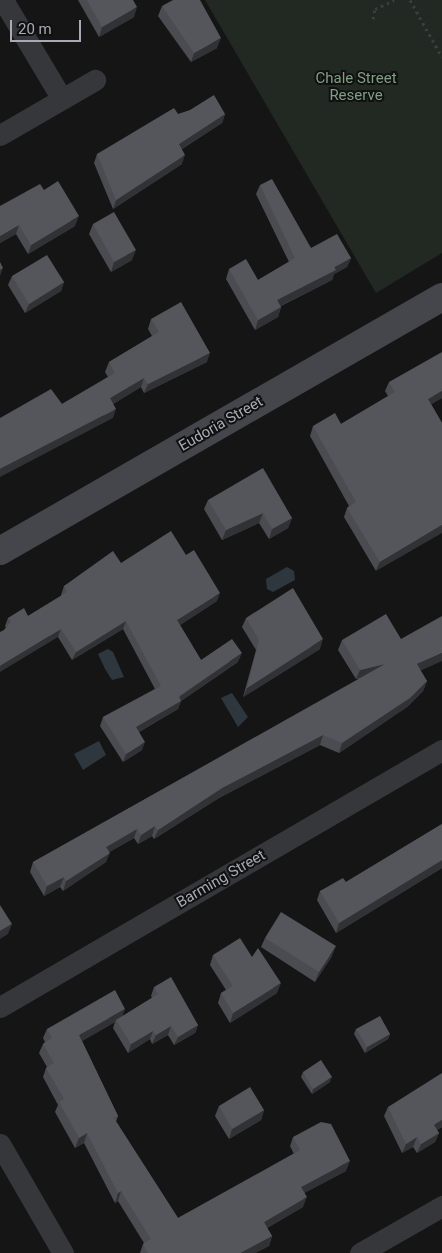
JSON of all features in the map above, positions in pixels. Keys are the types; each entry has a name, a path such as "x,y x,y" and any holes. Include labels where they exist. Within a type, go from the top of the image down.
{"main road":[{"name":"Eudoria Street","path":"0,551 442,296"}],"street":[{"path":"3,0 62,99"},
{"path":"0,134 94,80"},
{"name":"Barming Street","path":"0,1007 442,750"},
{"path":"0,1144 63,1253"},
{"path":"360,1253 442,1206"}],"path":[{"path":"373,19 375,8 394,0"},
{"path":"410,0 442,57"}],"green space":[{"name":"Chale Street Reserve","path":"205,0 442,0 442,253 376,293"}],"shaded area":[{"path":"287,567 294,571 295,580 273,592 267,589 266,579"},
{"path":"108,649 113,652 124,677 112,680 105,669 98,654"},
{"path":"232,693 248,717 238,727 221,698"},
{"path":"99,741 106,755 83,770 74,754"}],"building":[{"path":"87,0 133,0 137,7 102,27"},
{"path":"173,0 200,0 221,38 194,53 162,6"},
{"path":"214,95 225,114 179,144 185,155 116,200 97,154 174,108 178,114 190,110"},
{"path":"272,179 311,248 337,234 351,258 334,267 336,270 277,300 281,307 258,320 229,269 246,259 258,280 295,258 260,185"},
{"path":"58,181 79,216 31,245 19,225 0,236 0,206 40,184 44,190"},
{"path":"114,212 136,250 114,262 93,224"},
{"path":"47,255 64,282 29,304 12,276"},
{"path":"181,302 210,353 148,384 144,378 110,398 116,409 0,469 0,418 51,389 62,404 115,373 109,362 159,332 151,319"},
{"path":"442,352 442,391 428,399 442,423 442,525 380,562 347,508 356,502 313,426 335,413 341,424 395,392 389,382"},
{"path":"263,468 292,518 272,529 263,513 226,530 208,500"},
{"path":"171,531 186,555 194,550 220,593 177,620 201,660 232,639 242,653 179,696 181,701 136,727 145,742 126,754 103,717 161,686 126,621 76,652 61,629 0,666 0,632 11,622 8,618 24,608 28,616 67,592 64,586 113,551 121,563"},
{"path":"293,588 323,639 247,688 259,640 246,618"},
{"path":"386,614 401,639 442,616 442,653 417,664 427,681 410,698 342,743 323,735 222,788 158,830 155,826 141,835 137,829 106,847 110,853 66,881 64,877 47,886 33,862 385,664 360,670 342,640"},
{"path":"442,824 442,860 339,923 320,891 343,878 346,882"},
{"path":"0,905 12,924 0,931"},
{"path":"281,912 336,946 319,972 265,938"},
{"path":"240,938 252,957 258,948 281,983 233,1013 221,993 233,986 213,955"},
{"path":"171,977 198,1025 178,1037 171,1026 156,1035 153,1031 131,1044 116,1020 158,994 154,987"},
{"path":"115,990 125,1009 79,1035 118,1116 114,1118 178,1218 300,1150 293,1137 321,1122 331,1124 350,1161 301,1187 307,1197 264,1222 272,1236 240,1253 148,1253 143,1244 151,1239 121,1191 118,1193 87,1133 79,1138 59,1102 64,1099 46,1068 54,1063 43,1044 52,1038 47,1029"},
{"path":"380,1016 390,1034 367,1047 356,1029"},
{"path":"321,1060 332,1077 313,1089 303,1072"},
{"path":"442,1073 442,1120 434,1125 439,1133 421,1144 417,1137 406,1144 388,1107"},
{"path":"250,1087 264,1110 232,1129 219,1106"}]}
